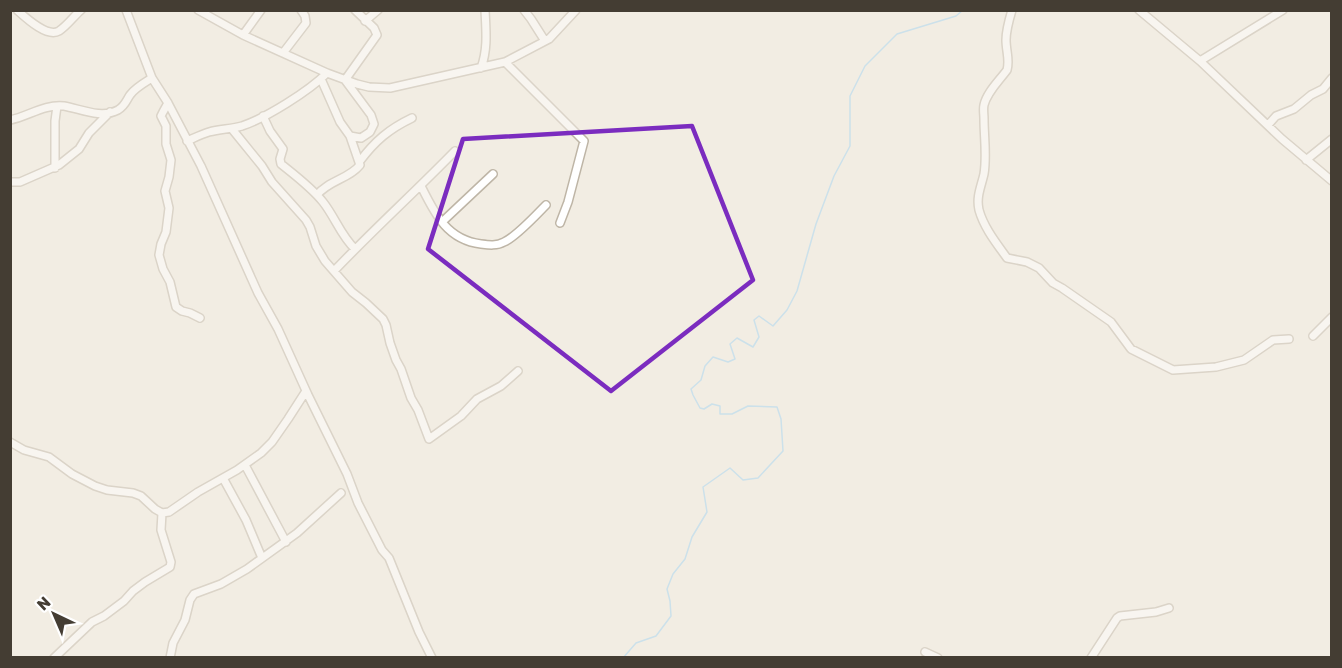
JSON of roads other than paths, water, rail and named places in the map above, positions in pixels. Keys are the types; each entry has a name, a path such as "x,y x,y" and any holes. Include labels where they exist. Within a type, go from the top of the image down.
{"street":[{"path":"17,10 30,22 53,33 59,31 81,10"},
{"path":"126,10 152,78 168,103 201,166 258,293 278,329 358,503 382,550 389,558 419,632 432,657"},
{"path":"198,10 243,35 327,73 369,87 390,87 505,62 544,41 564,25 576,10"},
{"path":"243,35 261,10"},
{"path":"283,53 306,23 302,10"},
{"path":"365,21 378,10"},
{"path":"481,68 485,57 487,37 485,10"},
{"path":"524,10 544,41"},
{"path":"1012,10 1006,36 1009,66 988,94 984,105 985,159 978,200 978,208 982,217 1007,258 1027,262 1039,268 1053,283 1112,322 1131,348 1173,370 1216,367 1244,360 1273,340 1289,339"},
{"path":"1140,10 1200,61 1306,160 1332,181"},
{"path":"1200,61 1283,10"},
{"path":"345,80 377,35 374,28 355,11"},
{"path":"505,62 584,141 560,223"},
{"path":"187,141 210,132 243,126 290,101 327,73"},
{"path":"10,120 46,107 57,106 96,113 117,111 123,107 130,95 142,83 152,78"},
{"path":"1268,125 1276,116 1294,109 1311,95 1323,89 1331,78"},
{"path":"321,79 360,161"},
{"path":"345,80 371,115 374,124 370,132 361,138 350,136"},
{"path":"168,103 162,117 166,126 166,144 171,160 165,191 169,208 166,232 159,255 170,282 176,307 200,318"},
{"path":"55,168 57,106"},
{"path":"10,182 20,183 55,168 79,149 89,133 110,112"},
{"path":"263,116 283,149 281,164 317,195 355,249"},
{"path":"317,195 327,185 356,170 360,161 376,141 412,118"},
{"path":"232,129 272,182 306,220 316,246 334,271 352,292 383,319 396,360 429,439 461,416 477,399 501,386 518,371"},
{"path":"1306,160 1332,139"},
{"path":"334,271 455,151"},
{"path":"442,222 493,174"},
{"path":"421,186 442,222 459,238 468,242 492,245 506,242 546,205"},
{"path":"1313,336 1332,317"},
{"path":"10,442 27,451 49,457 72,474 95,486 133,493 141,496 162,513 169,512 256,458 272,442 306,391"},
{"path":"245,465 286,542"},
{"path":"223,478 246,520 262,558"},
{"path":"173,656 173,643 185,620 192,596 235,576 286,542 341,493"},
{"path":"54,657 92,622 104,616 146,582 170,567 171,562 161,530 162,513"},
{"path":"1091,657 1117,618 1169,608"},
{"path":"925,652 938,657"}],"waterway":[{"path":"623,658 636,643 656,636 671,616 667,589 673,574 685,559 692,537 707,512 703,487 730,468 743,480 758,478 783,451 781,419 777,407 748,406 732,414 720,414 720,406 712,404 704,409 700,408 691,389 701,380 705,366 713,357 728,362 735,359 730,344 737,338 753,347 759,337 754,320 759,316 773,326 787,310 797,291 816,224 834,176 850,146 850,96 865,66 897,34 956,16 963,10"}]}
